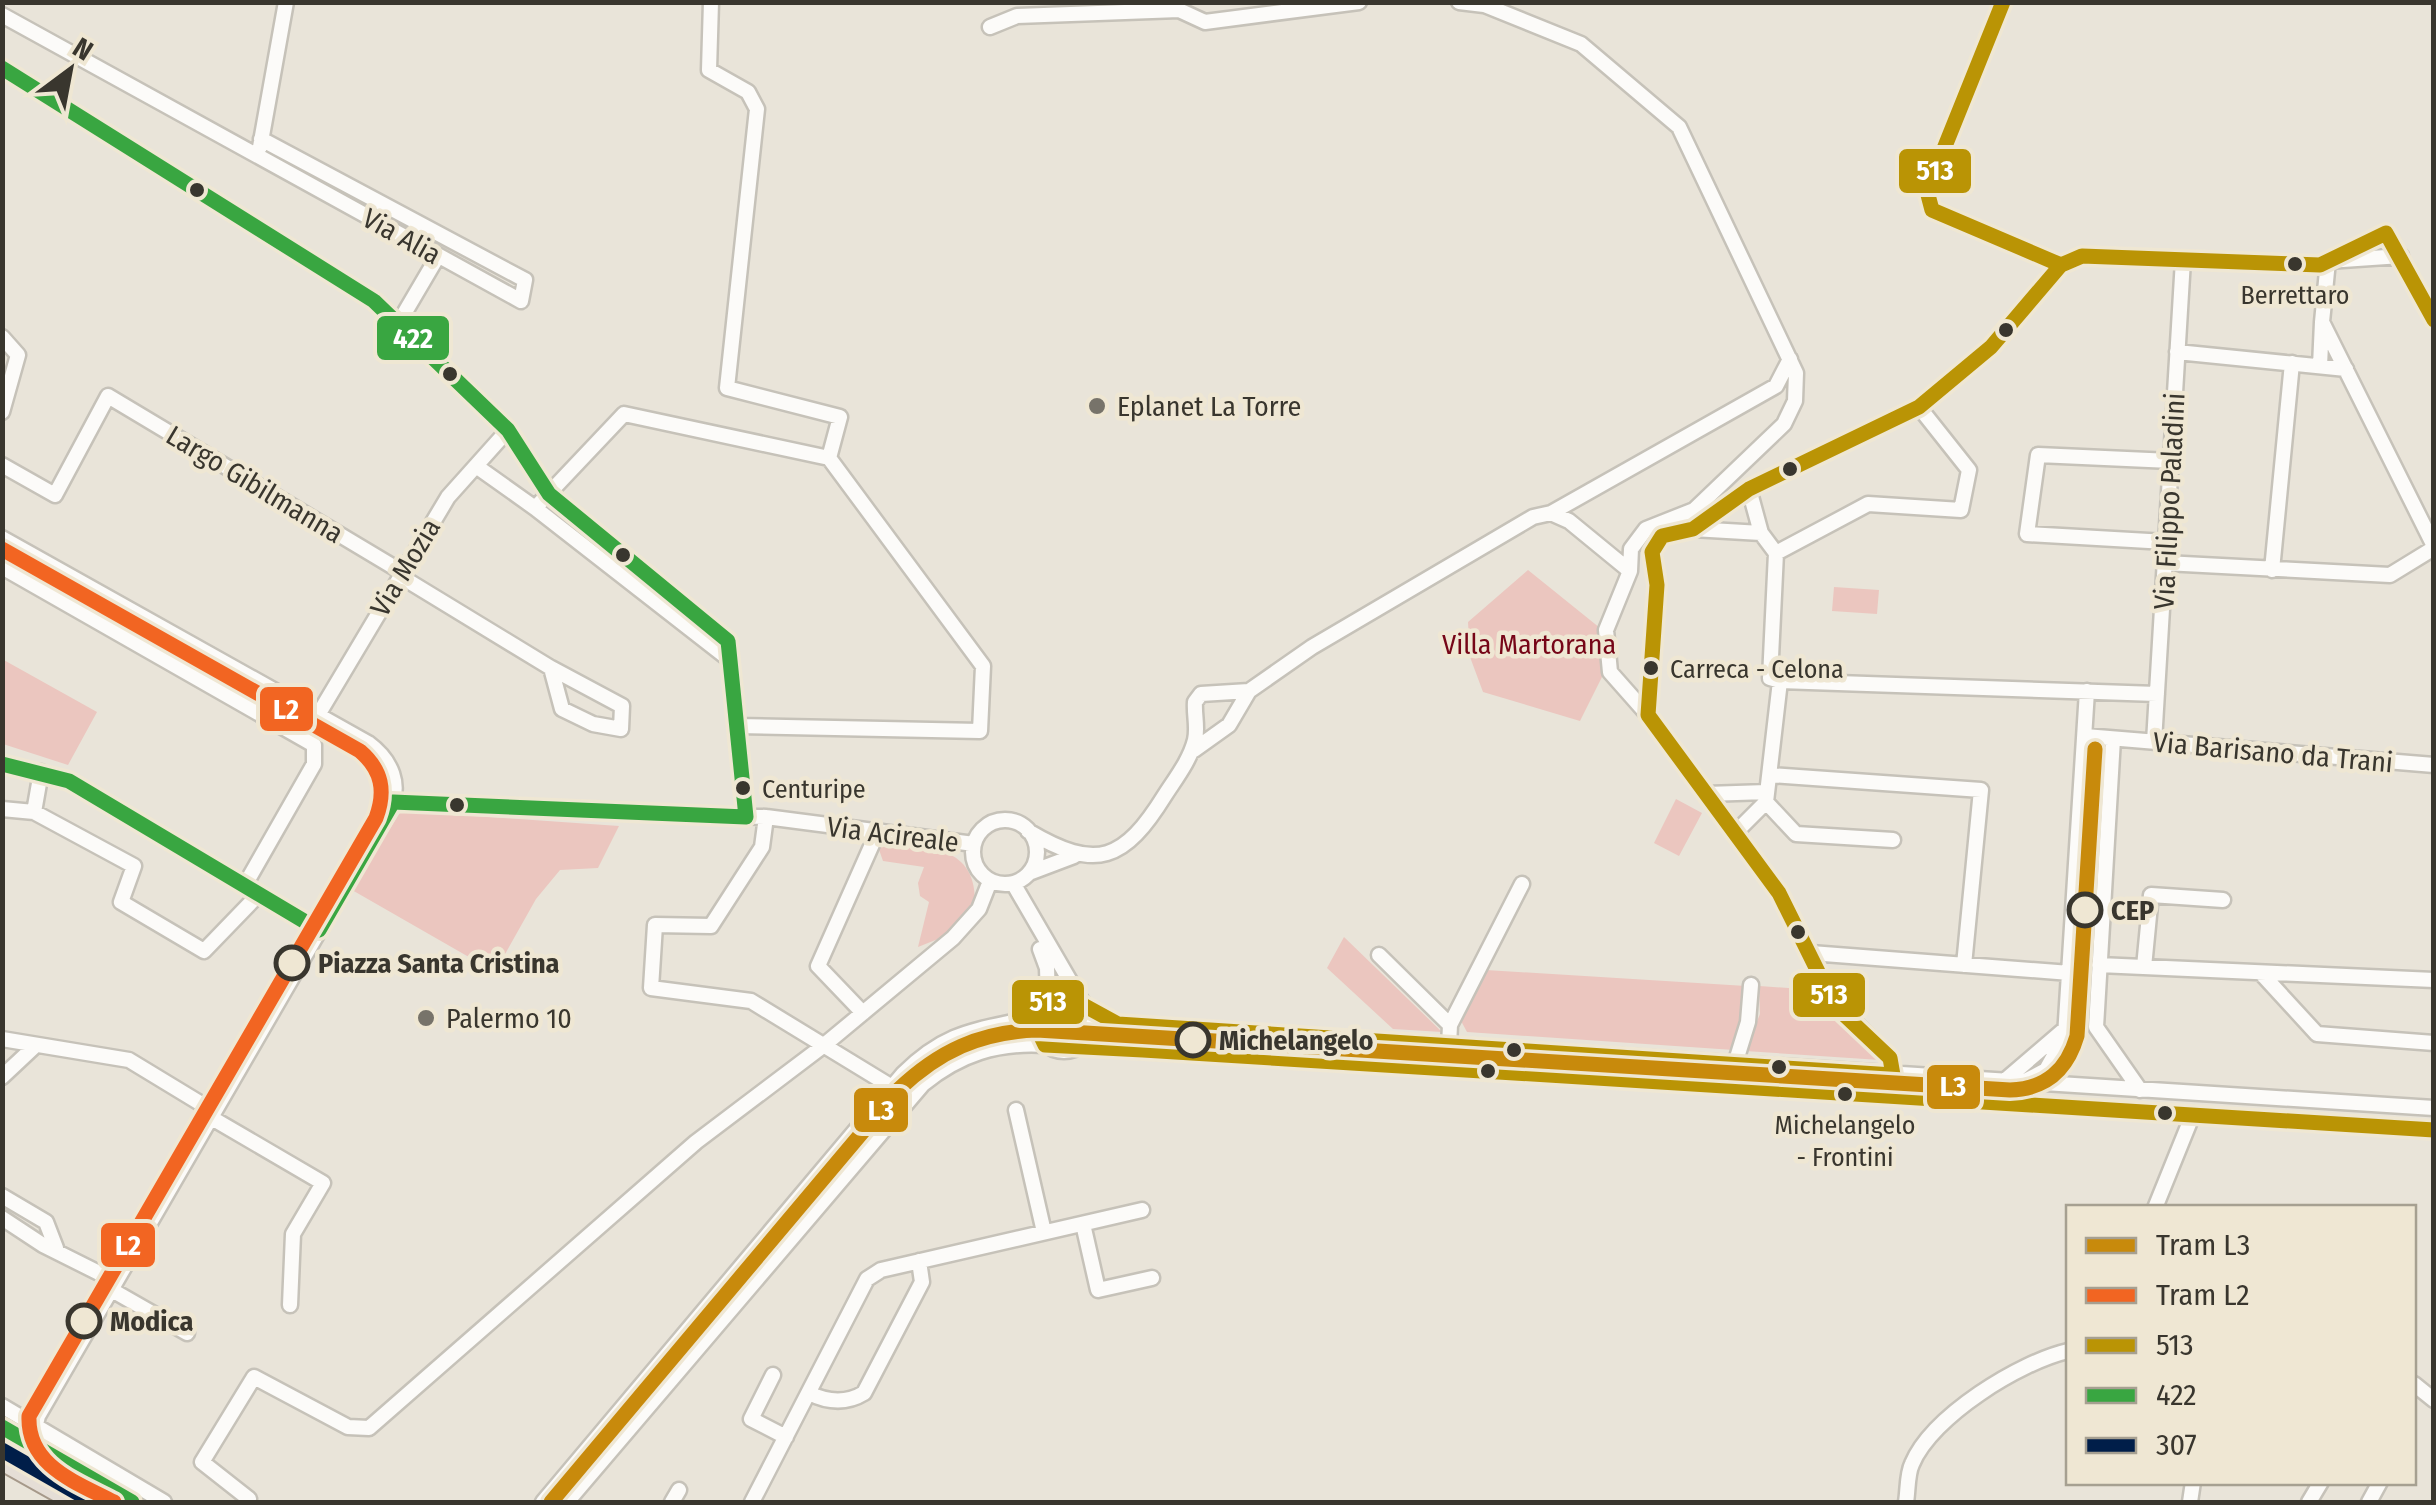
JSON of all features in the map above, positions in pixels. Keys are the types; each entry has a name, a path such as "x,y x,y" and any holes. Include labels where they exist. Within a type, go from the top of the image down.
{"main road":[{"path":"2,1427 132,1502"},
{"path":"2,1461 75,1502"}],"street":[{"path":"260,158 286,2"},
{"path":"710,2 709,70 748,92 758,109 726,388 840,417 829,458"},
{"path":"990,27 1017,16 1179,10 1205,22 1359,2"},
{"path":"1459,2 1481,4 1581,44 1679,127 1796,373 1795,401 1784,424 1694,510 1646,528 1631,549 1630,571 1606,630 1610,672 1648,715 1778,893 1835,1006 1890,1058 1893,1075"},
{"path":"2003,2 1927,191 1932,210 2061,265"},
{"name":"Via Alia","path":"2,15 521,301 525,280 261,139"},
{"path":"2,68 374,302 508,430 548,494 728,641 746,816"},
{"path":"1693,528 1749,489 1919,407 1991,348 2061,265 2082,256 2320,265 2386,233 2434,321"},
{"path":"398,324 438,256"},
{"path":"2328,261 2401,256"},
{"name":"Via Filippo Paladini","path":"2154,742 2183,260"},
{"path":"2320,366 2328,261"},
{"path":"2165,563 2390,575 2434,547 2322,322"},
{"path":"2,337 18,355 2,412"},
{"path":"2178,352 2346,369"},
{"path":"1190,754 1234,716 1248,691 1312,647 1533,517 1551,514 1776,386 1790,359"},
{"path":"2272,570 2292,364"},
{"name":"Largo Gibilmanna","path":"2,465 55,494 108,396 551,668 622,706 621,729 594,724 562,709 551,668"},
{"path":"1776,552 1868,504 1962,510 1969,470 1919,407"},
{"path":"535,508 624,414 829,458 983,666 980,731 736,726"},
{"name":"Via Mozia","path":"318,715 448,496 508,430"},
{"path":"2166,542 2027,534 2038,455 2171,461"},
{"path":"476,466 730,660"},
{"path":"1749,489 1761,532 1776,552 1770,678 2157,694"},
{"path":"1551,514 1570,521 1630,571"},
{"path":"1648,715 1656,585 1652,552 1662,536 1693,528 1761,532"},
{"path":"2,538 318,715 380,752 392,770 393,802 34,1425 36,1441 48,1454"},
{"path":"2,568 314,745 317,755 245,885"},
{"path":"1735,833 1767,797 1780,681"},
{"path":"1220,691 1229,697 1234,716"},
{"path":"247,1502 249,1499 202,1462 254,1377 348,1427 369,1428 696,1142 823,1046 970,922 1001,883 1074,856 1122,850 1141,833 1190,754 1197,726 1194,712 1201,694 1248,691"},
{"path":"2010,1082 2046,1070 2059,1052 2066,1027 2087,691"},
{"path":"1194,712 1208,729 1221,730"},
{"name":"Via Barisano da Trani","path":"2085,736 2434,765"},
{"path":"2113,738 2096,1027 2140,1090"},
{"path":"2,764 69,781 320,930"},
{"path":"34,812 40,772"},
{"path":"1770,775 1980,790 1964,965"},
{"path":"1706,794 1767,797 1796,834 1893,840"},
{"name":"Via Acireale","path":"393,802 746,816 974,844"},
{"path":"2,810 34,812 134,866 121,902 204,951 259,894"},
{"path":"766,818 762,847 711,926 655,926 651,988 751,1001 892,1087"},
{"path":"1074,856 1002,821 984,828 974,844 976,865 1001,883 1086,1007 1090,1034 1080,1047"},
{"path":"1028,831 1036,848 1028,874"},
{"path":"863,1013 818,966 878,832"},
{"path":"543,1502 892,1087 930,1050 959,1033 1036,1017 1048,999 1044,957 1001,883"},
{"path":"1449,1046 1450,1025 1522,884"},
{"path":"2144,967 2151,895 2222,900"},
{"path":"1810,954 2070,973"},
{"path":"1378,955 1450,1025"},
{"path":"2099,965 2434,980"},
{"path":"2261,972 2318,1034 2434,1043"},
{"path":"1735,1064 1748,1022 1751,985"},
{"path":"1048,999 1065,995 1118,1024 2434,1108"},
{"path":"1036,1017 1045,1044"},
{"path":"2,1038 34,1047 129,1060 323,1183 293,1234 290,1304"},
{"path":"567,1502 923,1084 948,1065 977,1052 1045,1044 1061,1050 1080,1047 2434,1130"},
{"path":"2,1077 34,1047"},
{"path":"2260,1118 2262,1098"},
{"path":"1016,1110 1044,1232"},
{"path":"2157,1205 2192,1114"},
{"path":"2,1196 46,1222 56,1248"},
{"path":"752,1502 867,1279 881,1270 1142,1210"},
{"path":"2,1218 43,1245 56,1248 186,1333"},
{"path":"1083,1224 1098,1290 1152,1278"},
{"path":"809,1392 824,1400 854,1400 864,1393 922,1282 919,1261"},
{"path":"1906,1502 1912,1464 1942,1424 1986,1389 2066,1351"},
{"path":"774,1375 750,1419 786,1437"},
{"path":"2,1406 164,1502"}],"green space":[{"name":"Villa Martorana","path":"1528,570 1600,628 1602,677 1580,721 1483,692 1470,657 1468,622"},
{"path":"1834,587 1879,590 1877,614 1832,611"},
{"path":"2,659 97,712 68,765 3,744"},
{"path":"1676,799 1702,813 1679,856 1654,843"},
{"path":"401,811 619,826 598,868 560,870 536,899 495,972 352,890"},
{"path":"877,844 943,852 966,868 973,882 975,901 943,937 918,947 929,902 920,896 918,883 924,867 883,861"},
{"path":"1344,937 1442,1032 1393,1029 1327,968"},
{"path":"1486,970 1746,986 1744,1014 1734,1050 1467,1032 1460,1019"},
{"path":"1759,986 1817,990 1834,1016 1880,1060 1745,1051 1760,1014"}],"tram line":[{"name":"L2","path":"2,549 360,751 380,781 376,818 29,1416 36,1448 45,1460 70,1479 114,1502"},
{"name":"L3","path":"551,1502 898,1090 945,1054 979,1040 1037,1030 2010,1090 2034,1086 2061,1068 2077,1036 2095,749"},
{"path":"2090,826 2093,859"}],"transit line":[{"name":"513","path":"2003,2 1927,191 1932,210 2061,265"},
{"name":"422","path":"2,68 374,301 508,430 549,494 728,641 746,817 393,802 319,930 69,781 2,764"},
{"name":"513","path":"2434,320 2386,233 2320,265 2082,256 2061,265 1991,347 1919,407 1749,489 1693,529 1662,536 1652,552 1657,585 1648,715 1779,893 1835,1006 1890,1058 1893,1075 1118,1024 1065,995 1044,1003 1035,1024 1045,1045 2434,1130"},
{"name":"422","path":"2,1427 132,1502"},
{"name":"307","path":"2,1450 93,1502"}],"place":[{"name":"Berrettaro","path":"2295,264"},
{"name":"Eplanet La Torre","path":"1097,406"},
{"name":"Carreca - Celona","path":"1651,668"},
{"name":"Centuripe","path":"743,788"},
{"name":"CEP","path":"2085,910"},
{"name":"Piazza Santa Cristina","path":"292,963"},
{"name":"Palermo 10","path":"426,1018"},
{"name":"Michelangelo","path":"1193,1040"},
{"name":"Michelangelo - Frontini","path":"1845,1094"},
{"name":"Modica","path":"84,1321"}]}
